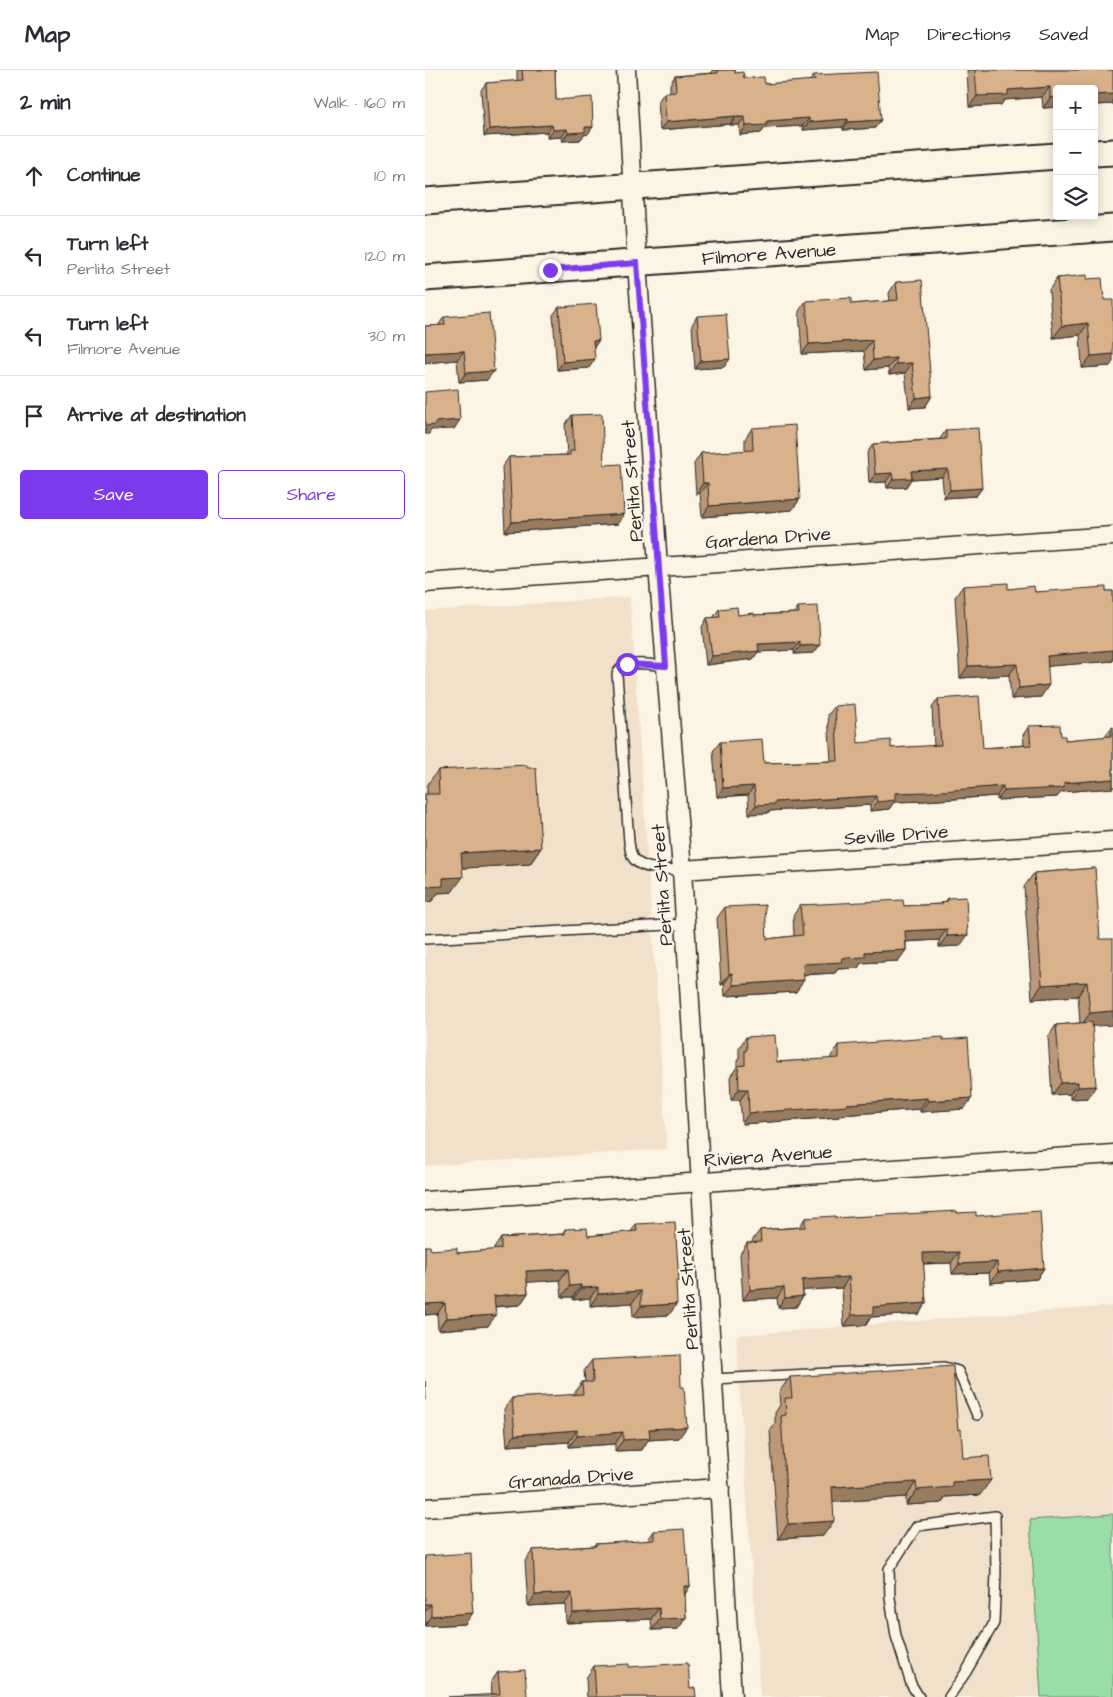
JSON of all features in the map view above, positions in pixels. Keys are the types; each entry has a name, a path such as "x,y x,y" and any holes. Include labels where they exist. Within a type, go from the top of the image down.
{"street":[{"name":"Perlita Street","path":"626,70 658,566 682,870 732,1697"},
{"path":"1098,153 1113,152"},
{"path":"425,201 1053,156"},
{"name":"Filmore Avenue","path":"425,278 1113,228"},
{"name":"Gardena Drive","path":"425,583 1113,536"},
{"name":"Seville Drive","path":"682,870 1113,841"},
{"name":"Riviera Avenue","path":"425,1200 1113,1154"},
{"name":"Granada Drive","path":"425,1508 720,1488"}],"lane":[{"path":"666,666 627,664 619,669 617,674 629,842 634,859 642,865 682,870"},
{"path":"425,939 685,924"},
{"path":"714,1379 944,1367 957,1371 977,1415"},
{"path":"919,1697 911,1684 896,1636 890,1598 889,1569 917,1526 995,1516 996,1573 994,1623 949,1697"}],"shaded area":[{"path":"630,597 667,1149 425,1166 425,611"},
{"path":"1113,1306 1113,1514 1030,1520 1041,1697 760,1697 736,1335"}],"green space":[{"path":"1113,1514 1113,1697 1041,1697 1030,1520"}],"building":[{"path":"522,70 555,70 556,100 592,97 593,127 585,127 585,132 568,133 567,129 553,130 552,125 489,129 486,83 523,80"},
{"path":"718,70 735,70 735,73 743,72 744,78 764,77 765,84 815,80 814,75 877,72 881,120 848,122 848,119 809,122 809,118 767,121 767,125 746,126 745,117 736,116 666,122 664,93 676,92 675,76 718,73"},
{"path":"975,70 1113,70 1113,94 1098,95 1098,85 1053,85 1053,98 1050,98 1050,87 1008,90 1008,95 977,96"},
{"path":"1087,275 1087,279 1102,278 1104,300 1113,300 1113,354 1091,356 1088,323 1062,326 1057,278"},
{"path":"922,280 932,396 916,398 912,363 896,364 896,358 873,360 872,340 809,344 806,301 851,298 851,304 898,300 896,282"},
{"path":"596,304 599,340 593,341 595,359 563,362 559,307"},
{"path":"489,313 494,371 466,373 464,351 425,353 425,326 445,325 444,317"},
{"path":"726,314 730,359 701,361 697,316"},
{"path":"458,389 460,420 435,422 435,425 425,426 425,392"},
{"path":"602,414 604,465 621,464 624,514 512,522 509,457 570,455 570,451 574,451 572,415"},
{"path":"795,425 800,499 709,506 708,483 703,483 701,453 753,450 752,428"},
{"path":"978,428 982,488 950,490 948,469 911,471 912,478 893,479 892,473 875,474 873,444 946,439 946,430"},
{"path":"1008,583 1008,589 1034,586 1035,592 1106,587 1106,591 1113,591 1113,650 1047,656 1049,685 1019,688 1017,664 968,666 963,586"},
{"path":"818,606 820,645 800,646 800,642 758,644 759,651 712,656 707,618 720,617 719,609 737,607 738,615 754,613 754,615 799,613 798,607"},
{"path":"979,696 983,748 1031,745 1029,726 1060,725 1061,736 1065,736 1065,740 1111,736 1111,728 1113,727 1113,779 1064,783 1064,788 1004,791 1003,786 895,793 895,800 877,802 876,796 775,802 775,804 756,805 754,786 723,788 720,742 762,739 764,763 838,761 835,706 855,704 858,743 891,740 891,748 941,745 938,699"},
{"path":"527,765 527,768 536,768 541,848 461,853 463,877 443,878 443,886 425,887 425,794 439,794 438,770"},
{"path":"1095,868 1100,939 1113,939 1113,1011 1090,1013 1087,982 1042,985 1034,873"},
{"path":"966,897 968,935 947,936 947,929 905,931 906,950 865,952 865,957 842,958 843,962 803,964 804,980 733,985 732,973 729,974 725,907 765,905 767,939 803,935 800,905 903,900 904,906 942,904 942,902 948,901 948,898"},
{"path":"1092,1022 1096,1086 1078,1087 1078,1082 1061,1083 1056,1025"},
{"path":"775,1035 777,1062 839,1058 839,1045 943,1037 943,1040 968,1038 972,1098 928,1101 927,1098 749,1113 748,1089 739,1089 738,1066 745,1065 746,1037"},
{"path":"957,1211 957,1213 976,1212 976,1216 1040,1211 1044,1268 998,1272 997,1262 959,1264 959,1252 923,1253 926,1303 873,1307 873,1314 852,1315 849,1277 802,1280 803,1296 785,1298 784,1287 750,1290 747,1243 761,1242 760,1230 805,1227 805,1218"},
{"path":"675,1222 679,1281 676,1281 677,1304 641,1306 641,1291 598,1294 598,1287 581,1288 581,1285 570,1286 568,1269 526,1271 528,1293 494,1296 496,1315 446,1318 445,1303 425,1304 425,1246 430,1246 431,1250 457,1248 457,1253 501,1249 501,1238 565,1234 565,1229 587,1228 588,1236 637,1231 636,1224"},
{"path":"680,1355 681,1387 684,1387 687,1427 649,1429 650,1438 623,1440 623,1432 577,1436 577,1430 515,1435 512,1398 583,1394 582,1382 593,1382 592,1360"},
{"path":"953,1366 958,1430 961,1429 963,1458 989,1456 991,1480 952,1482 952,1487 917,1490 916,1482 832,1487 834,1521 788,1524 781,1416 786,1415 785,1398 792,1398 790,1377"},
{"path":"684,1529 690,1586 684,1586 686,1618 660,1619 659,1608 573,1613 572,1593 535,1595 533,1550 654,1540 654,1531"},
{"path":"471,1553 473,1613 431,1616 431,1604 425,1604 425,1556"},
{"path":"688,1663 690,1689 695,1688 696,1697 596,1697 594,1666 629,1664 629,1667"},
{"path":"525,1670 527,1697 448,1697 500,1694 498,1672"}],"route":[{"path":"550,270 637,263 666,666 627,664"}]}
